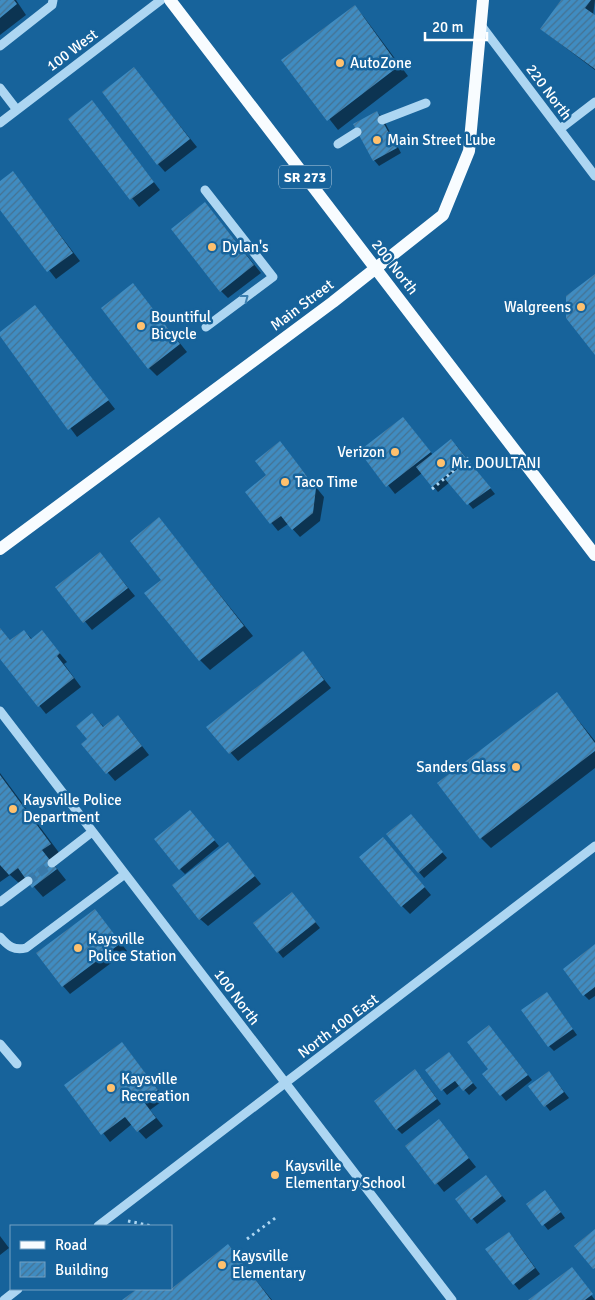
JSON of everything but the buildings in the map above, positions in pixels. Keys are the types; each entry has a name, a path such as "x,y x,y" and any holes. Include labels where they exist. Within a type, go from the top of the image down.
{"main road":[{"name":"200 North","path":"170,0 595,555"},
{"name":"Main Street","path":"0,549 376,268 443,215 469,151 483,0"}],"street":[{"path":"0,46 52,5 53,0"},
{"name":"100 West","path":"0,123 161,0"},
{"name":"220 North","path":"480,24 595,176"},
{"path":"0,88 17,110"},
{"path":"560,129 595,102"},
{"path":"382,120 426,103"},
{"path":"338,144 357,132"},
{"path":"205,190 273,277 206,327"},
{"name":"100 North","path":"0,711 452,1300"},
{"path":"52,863 92,832"},
{"name":"North 100 East","path":"99,1225 595,846"},
{"path":"0,937 11,948 19,950 26,948 125,874"},
{"path":"0,902 28,881"},
{"path":"0,1044 17,1064"},
{"path":"4,1300 17,1290"}],"path":[{"path":"432,489 471,456"},
{"path":"247,1239 278,1216"}],"tunnel":[{"path":"28,881 52,863"}],"place":[{"name":"AutoZone","path":"340,63"},
{"name":"Main Street Lube","path":"377,140"},
{"name":"Dylan's","path":"212,247"},
{"name":"Walgreens","path":"581,307"},
{"name":"Bountiful Bicycle","path":"141,326"},
{"name":"Verizon","path":"395,452"},
{"name":"Mr. DOULTANI","path":"441,463"},
{"name":"Taco Time","path":"285,482"},
{"name":"Sanders Glass","path":"516,767"},
{"name":"Kaysville Police Department","path":"13,809"},
{"name":"Kaysville Police Station","path":"78,948"},
{"name":"Kaysville Recreation","path":"111,1088"},
{"name":"Kaysville Elementary School","path":"275,1175"},
{"name":"Kaysville Elementary","path":"222,1265"}]}
